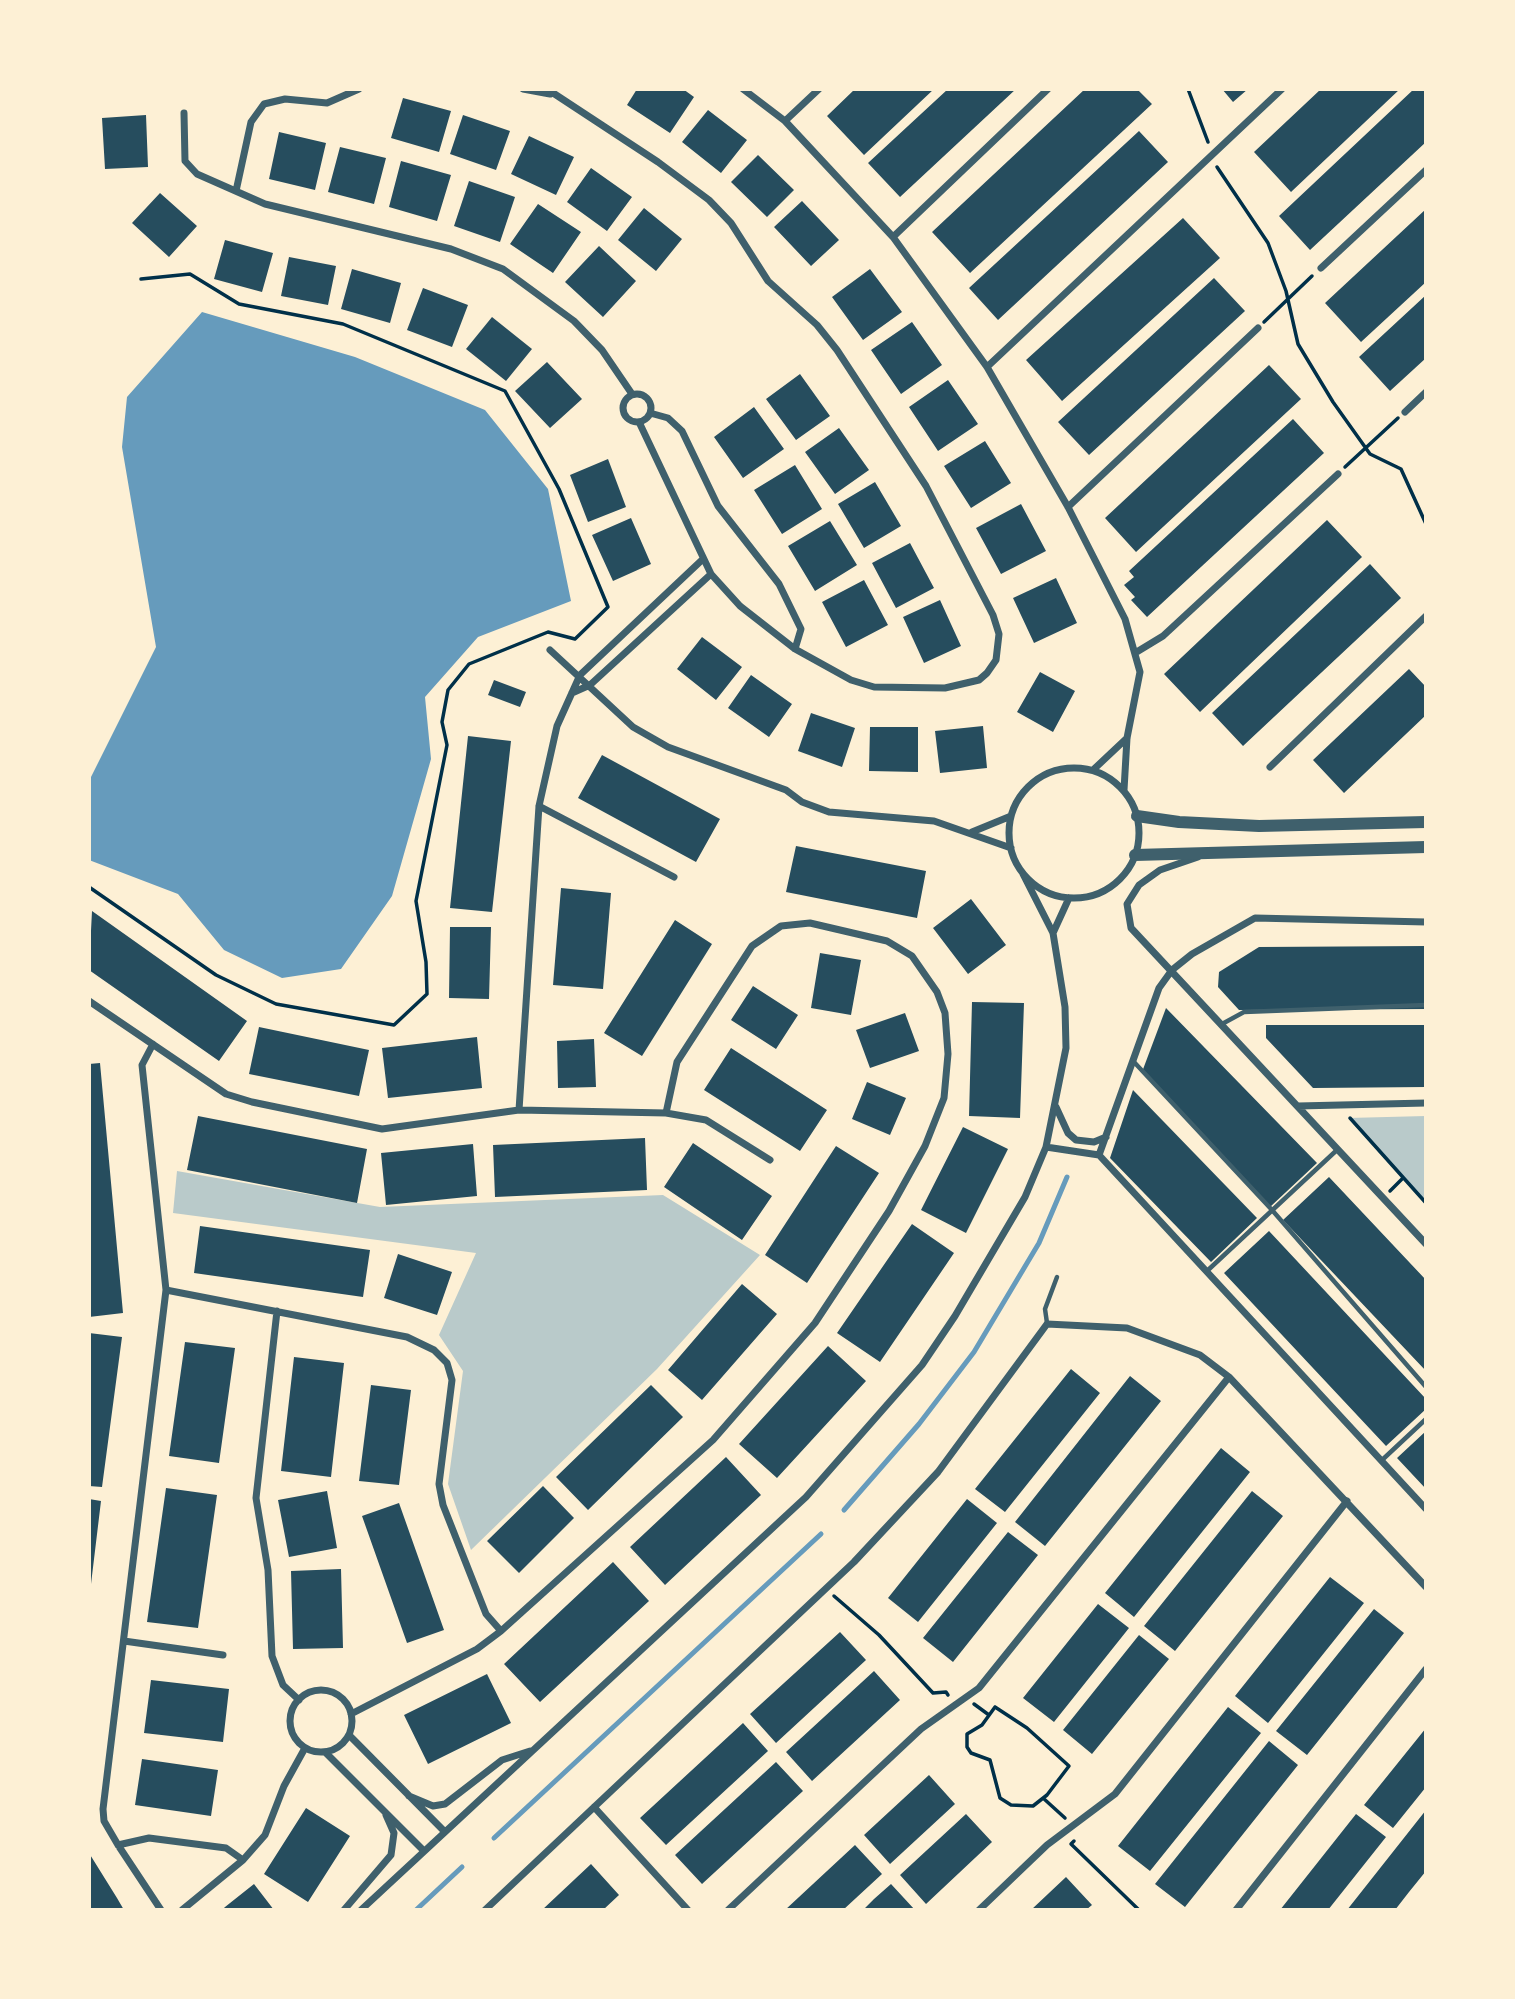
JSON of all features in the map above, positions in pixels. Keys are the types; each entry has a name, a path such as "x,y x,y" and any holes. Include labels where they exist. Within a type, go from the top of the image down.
{"street":[{"path":"236,191 251,122 264,104 285,99 327,103 359,89"},
{"path":"523,89 554,94"},
{"path":"547,89 649,155 709,200 739,233 768,281 817,325 852,372 926,486 975,579 999,634 996,660 987,673 979,680 945,688 874,687 851,680 795,649 740,606 710,574 639,422"},
{"path":"743,89 785,121 893,237 987,367 1068,507 1125,619 1140,671 1127,737 1124,790"},
{"path":"785,121 819,89"},
{"path":"893,237 1048,89"},
{"path":"987,367 1214,149 1282,89"},
{"path":"184,113 185,161 197,174 265,204 451,249 503,269 573,321 602,350 632,394"},
{"path":"1321,268 1426,170"},
{"path":"1068,507 1258,328"},
{"path":"1405,412 1426,393"},
{"path":"639,422 630,420 623,414 623,404 632,394 641,394 649,400 650,413"},
{"path":"650,413 668,418 682,431 718,506 779,584 801,629 795,649"},
{"path":"639,422 650,413"},
{"path":"1135,653 1163,636 1338,474"},
{"path":"519,1110 539,806 557,726 580,675 703,559"},
{"path":"572,693 590,685 710,574"},
{"path":"1270,767 1426,616"},
{"path":"550,650 644,735 786,790 802,802 829,812 933,821 1011,848"},
{"path":"1093,770 1127,737"},
{"path":"361,1910 806,1497 922,1366 955,1316 1025,1197 1046,1147 1066,1048 1065,1007 1053,933 1023,874 1011,848 1011,816 1018,800 1043,776 1067,769 1093,770 1110,778 1124,790 1137,816 1139,836 1135,855 1124,874 1109,888 1090,896 1069,898 1036,886 1023,874"},
{"path":"539,806 674,877"},
{"path":"971,832 1011,816"},
{"path":"1137,816 1179,822 1259,825 1426,822"},
{"path":"1258,851 1259,825"},
{"path":"1135,855 1426,847"},
{"path":"1212,853 1160,870 1139,885 1127,904 1131,928 1426,1244"},
{"path":"1053,933 1069,898"},
{"path":"1099,1155 1159,988 1172,970 1192,954 1255,918 1426,922"},
{"path":"351,1714 477,1649 501,1632 713,1440 816,1323 889,1211 925,1146 944,1098 948,1054 945,1013 937,992 912,956 887,941 810,923 781,926 752,946 677,1062 666,1113"},
{"path":"89,1001 226,1094 382,1129 519,1110 666,1113 706,1120 770,1160"},
{"path":"153,1044 142,1065 166,1290 103,1809 104,1821 161,1910"},
{"path":"1298,1106 1426,1103"},
{"path":"1056,1107 1068,1133 1076,1140 1094,1142 1106,1137"},
{"path":"1046,1147 1099,1155 1426,1509"},
{"path":"166,1290 407,1337 434,1350 447,1363 452,1380 439,1484 443,1505 486,1614 501,1632"},
{"path":"277,1311 256,1498 268,1570 272,1656 283,1685 299,1700"},
{"path":"485,1910 826,1588 939,1472 1047,1324 1127,1328 1200,1355 1229,1377 1426,1587"},
{"path":"728,1910 921,1729 979,1688 1229,1377"},
{"path":"979,1910 1073,1825 1115,1794 1347,1501"},
{"path":"124,1641 223,1655"},
{"path":"1236,1910 1426,1669"},
{"path":"325,1752 343,1744 349,1735 351,1714 342,1698 325,1691 316,1691 299,1700 294,1707 291,1726 298,1742 306,1748 325,1752 424,1851"},
{"path":"349,1735 445,1832"},
{"path":"182,1910 243,1860 265,1835 284,1786 306,1748"},
{"path":"409,1796 433,1806 445,1804 459,1796 502,1760 531,1751"},
{"path":"594,1807 688,1910"},
{"path":"344,1910 391,1855 394,1833 384,1811"},
{"path":"118,1845 149,1838 226,1848 243,1860"}],"lane":[{"path":"1222,1024 1244,1013 1426,1005"},
{"path":"1134,1062 1272,1210 1426,1387"},
{"path":"1207,1271 1338,1149"},
{"path":"1047,1324 1045,1309 1057,1278"},
{"path":"1381,1461 1426,1419"}],"path":[{"path":"1188,89 1214,149"},
{"path":"1217,167 1268,243 1288,299 1298,344 1333,402 1370,454 1401,469 1426,524"},
{"path":"1258,328 1321,268"},
{"path":"89,887 216,975 276,1004 394,1025 427,994 426,962 416,901 447,745 442,722 448,690 470,664 548,632 575,639 608,607 559,489 505,391 343,324 239,304 190,274 141,279"},
{"path":"1338,474 1405,412"},
{"path":"1361,1117 1348,1118 1426,1203"},
{"path":"1383,1198 1403,1178"},
{"path":"826,1588 879,1635 933,1693 946,1692 961,1713 972,1703 989,1715"},
{"path":"995,1707 1027,1728 1069,1766 1033,1806 1025,1808 1011,1805 1000,1798 990,1760 971,1753 967,1748 967,1734 982,1725 989,1715 995,1707"},
{"path":"1043,1798 1073,1825 1077,1838 1071,1844 1139,1910"}],"shaded area":[{"path":"1426,1116 1426,1203 1348,1118"},
{"path":"177,1171 380,1207 663,1195 760,1255 657,1369 471,1550 448,1484 463,1371 439,1335 476,1253 173,1213"}],"water":[{"path":"202,312 355,357 485,410 548,489 571,601 478,637 425,697 431,759 392,896 341,969 282,978 224,950 178,894 89,860 89,781 156,647 122,447 127,397"}],"building":[{"path":"637,89 683,89 694,97 670,133 627,105"},
{"path":"855,89 934,89 864,155 827,116"},
{"path":"948,89 1016,89 900,197 868,163"},
{"path":"1085,89 1137,89 1152,104 970,273 932,232"},
{"path":"1222,89 1248,89 1233,102"},
{"path":"1321,89 1400,89 1291,192 1254,152"},
{"path":"1414,89 1426,89 1426,142 1310,250 1279,216"},
{"path":"403,98 451,111 439,152 391,138"},
{"path":"708,110 747,140 721,173 682,142"},
{"path":"146,115 148,167 105,169 102,118"},
{"path":"463,115 510,131 496,170 450,154"},
{"path":"1139,131 1168,162 998,320 969,288"},
{"path":"279,132 326,143 315,190 269,179"},
{"path":"529,136 574,157 556,195 511,174"},
{"path":"340,147 386,158 374,204 328,192"},
{"path":"758,155 794,190 767,217 731,182"},
{"path":"401,161 451,175 437,221 389,207"},
{"path":"591,168 632,197 607,231 567,202"},
{"path":"469,181 515,197 500,242 454,226"},
{"path":"160,193 197,226 169,257 132,223"},
{"path":"802,201 839,240 811,266 774,227"},
{"path":"538,204 581,232 553,273 510,244"},
{"path":"644,208 682,239 656,271 618,240"},
{"path":"1426,209 1426,282 1361,342 1325,303"},
{"path":"1183,218 1220,258 1062,401 1026,360"},
{"path":"225,240 273,253 262,292 214,279"},
{"path":"599,246 636,281 603,317 565,282"},
{"path":"289,257 336,266 328,305 281,296"},
{"path":"352,269 401,283 390,323 341,309"},
{"path":"870,269 902,312 863,340 832,297"},
{"path":"1214,278 1245,311 1089,455 1058,422"},
{"path":"423,288 468,305 452,347 407,330"},
{"path":"1426,295 1426,358 1390,391 1359,357"},
{"path":"492,317 532,349 506,381 466,349"},
{"path":"912,322 942,365 901,394 871,350"},
{"path":"547,362 582,399 550,428 515,391"},
{"path":"1269,365 1301,399 1136,552 1105,518"},
{"path":"800,374 830,416 796,440 766,399"},
{"path":"948,380 978,424 938,451 909,407"},
{"path":"754,407 784,449 743,478 714,437"},
{"path":"1293,419 1324,453 1147,617 1131,600 1135,597 1124,585 1134,577 1129,571"},
{"path":"839,428 869,470 835,494 805,452"},
{"path":"985,441 1011,483 971,508 944,466"},
{"path":"608,459 626,507 588,522 570,475"},
{"path":"795,465 822,509 782,534 754,490"},
{"path":"875,482 901,526 864,548 838,504"},
{"path":"1021,504 1046,551 1001,574 976,528"},
{"path":"631,518 651,564 613,581 592,535"},
{"path":"1327,520 1362,557 1200,712 1164,674"},
{"path":"830,521 857,565 815,591 788,546"},
{"path":"910,543 934,588 896,608 872,563"},
{"path":"1370,564 1401,598 1243,746 1212,713"},
{"path":"1056,578 1077,623 1034,643 1013,598"},
{"path":"864,580 888,625 846,647 822,602"},
{"path":"940,600 961,646 924,663 903,617"},
{"path":"702,637 742,667 716,700 677,669"},
{"path":"1409,669 1426,687 1426,715 1344,793 1313,760"},
{"path":"1040,672 1075,691 1053,732 1017,712"},
{"path":"751,675 792,704 769,737 728,708"},
{"path":"494,680 526,692 520,707 488,695"},
{"path":"811,713 855,728 842,767 798,751"},
{"path":"983,726 987,768 940,773 935,731"},
{"path":"870,727 918,727 918,772 869,771"},
{"path":"468,736 511,741 492,912 450,908"},
{"path":"602,755 720,819 696,862 578,798"},
{"path":"796,846 926,871 917,918 786,892"},
{"path":"561,888 611,893 603,989 553,985"},
{"path":"971,899 1006,945 968,974 933,928"},
{"path":"92,911 247,1021 219,1061 89,970"},
{"path":"675,920 712,944 642,1056 604,1033"},
{"path":"450,927 491,927 489,999 449,998"},
{"path":"1426,946 1426,1009 1239,1010 1218,987 1219,972 1259,947"},
{"path":"820,953 861,960 851,1015 811,1008"},
{"path":"753,986 798,1015 776,1049 731,1020"},
{"path":"972,1002 1024,1003 1020,1118 969,1116"},
{"path":"1166,1008 1317,1163 1270,1207 1142,1072"},
{"path":"905,1013 919,1051 870,1068 856,1030"},
{"path":"1266,1025 1426,1025 1426,1087 1313,1088 1266,1038"},
{"path":"259,1027 369,1050 359,1096 249,1074"},
{"path":"477,1037 482,1088 388,1098 382,1048"},
{"path":"594,1039 596,1087 558,1088 557,1041"},
{"path":"731,1048 827,1110 800,1151 704,1090"},
{"path":"100,1063 123,1313 89,1317 89,1064"},
{"path":"867,1082 906,1098 890,1135 852,1119"},
{"path":"1133,1090 1257,1218 1211,1262 1110,1158"},
{"path":"198,1116 367,1149 357,1203 187,1170"},
{"path":"963,1127 1008,1149 966,1233 921,1210"},
{"path":"645,1138 647,1190 495,1197 493,1145"},
{"path":"693,1143 772,1196 742,1240 664,1187"},
{"path":"473,1144 477,1196 386,1205 381,1153"},
{"path":"836,1146 879,1173 807,1283 765,1255"},
{"path":"1329,1177 1426,1280 1426,1371 1283,1220"},
{"path":"912,1224 954,1253 880,1362 837,1333"},
{"path":"200,1226 370,1250 363,1297 194,1273"},
{"path":"1269,1231 1426,1399 1426,1409 1386,1446 1224,1273"},
{"path":"398,1254 452,1272 437,1315 384,1298"},
{"path":"742,1284 777,1314 702,1400 668,1370"},
{"path":"89,1333 122,1337 102,1487 89,1486"},
{"path":"185,1342 235,1348 219,1463 169,1456"},
{"path":"828,1346 866,1381 777,1478 739,1444"},
{"path":"294,1357 344,1363 331,1477 281,1471"},
{"path":"1071,1369 1100,1393 1005,1512 975,1489"},
{"path":"1130,1376 1161,1401 1045,1546 1015,1522"},
{"path":"371,1385 411,1390 399,1485 359,1481"},
{"path":"651,1385 683,1417 588,1510 556,1477"},
{"path":"1426,1431 1426,1489 1397,1458"},
{"path":"1221,1448 1250,1472 1134,1617 1105,1593"},
{"path":"726,1457 761,1495 665,1585 630,1547"},
{"path":"543,1486 574,1518 519,1573 487,1541"},
{"path":"166,1488 217,1495 198,1628 147,1622"},
{"path":"327,1491 337,1548 289,1557 278,1500"},
{"path":"1252,1491 1283,1516 1175,1651 1144,1626"},
{"path":"89,1499 101,1501 91,1584 89,1584"},
{"path":"967,1499 997,1523 918,1622 888,1598"},
{"path":"399,1503 444,1630 407,1643 362,1516"},
{"path":"1008,1532 1038,1555 953,1662 923,1638"},
{"path":"613,1562 649,1601 540,1702 504,1664"},
{"path":"341,1569 343,1648 293,1649 291,1571"},
{"path":"1330,1577 1364,1603 1268,1723 1235,1696"},
{"path":"1098,1604 1129,1628 1054,1722 1023,1698"},
{"path":"1374,1609 1404,1633 1307,1755 1276,1731"},
{"path":"840,1632 866,1660 776,1743 750,1714"},
{"path":"1139,1635 1169,1659 1092,1754 1063,1730"},
{"path":"874,1671 900,1700 812,1781 786,1752"},
{"path":"487,1674 511,1723 428,1764 404,1715"},
{"path":"151,1680 229,1689 223,1742 144,1733"},
{"path":"1228,1707 1261,1733 1150,1871 1118,1846"},
{"path":"743,1723 768,1751 666,1845 640,1818"},
{"path":"1426,1728 1426,1787 1393,1828 1364,1805"},
{"path":"1269,1741 1298,1765 1185,1907 1155,1884"},
{"path":"142,1759 218,1770 211,1816 135,1805"},
{"path":"776,1762 803,1791 702,1884 675,1855"},
{"path":"929,1775 955,1804 890,1864 864,1835"},
{"path":"306,1808 350,1836 308,1902 264,1874"},
{"path":"1426,1810 1426,1871 1395,1910 1347,1910"},
{"path":"966,1814 992,1842 926,1904 900,1875"},
{"path":"1356,1814 1386,1837 1328,1910 1280,1910"},
{"path":"855,1845 882,1874 843,1910 785,1910"},
{"path":"89,1853 117,1898 124,1910 89,1910"},
{"path":"591,1864 619,1895 603,1910 542,1910"},
{"path":"1066,1877 1092,1905 1086,1910 1031,1910"},
{"path":"254,1884 274,1910 222,1910 225,1907"},
{"path":"891,1884 915,1910 863,1910 874,1899"}],"waterway":[{"path":"844,1510 919,1424 974,1352 1039,1243 1067,1177"},
{"path":"494,1838 821,1534"},
{"path":"416,1910 462,1867"}]}
